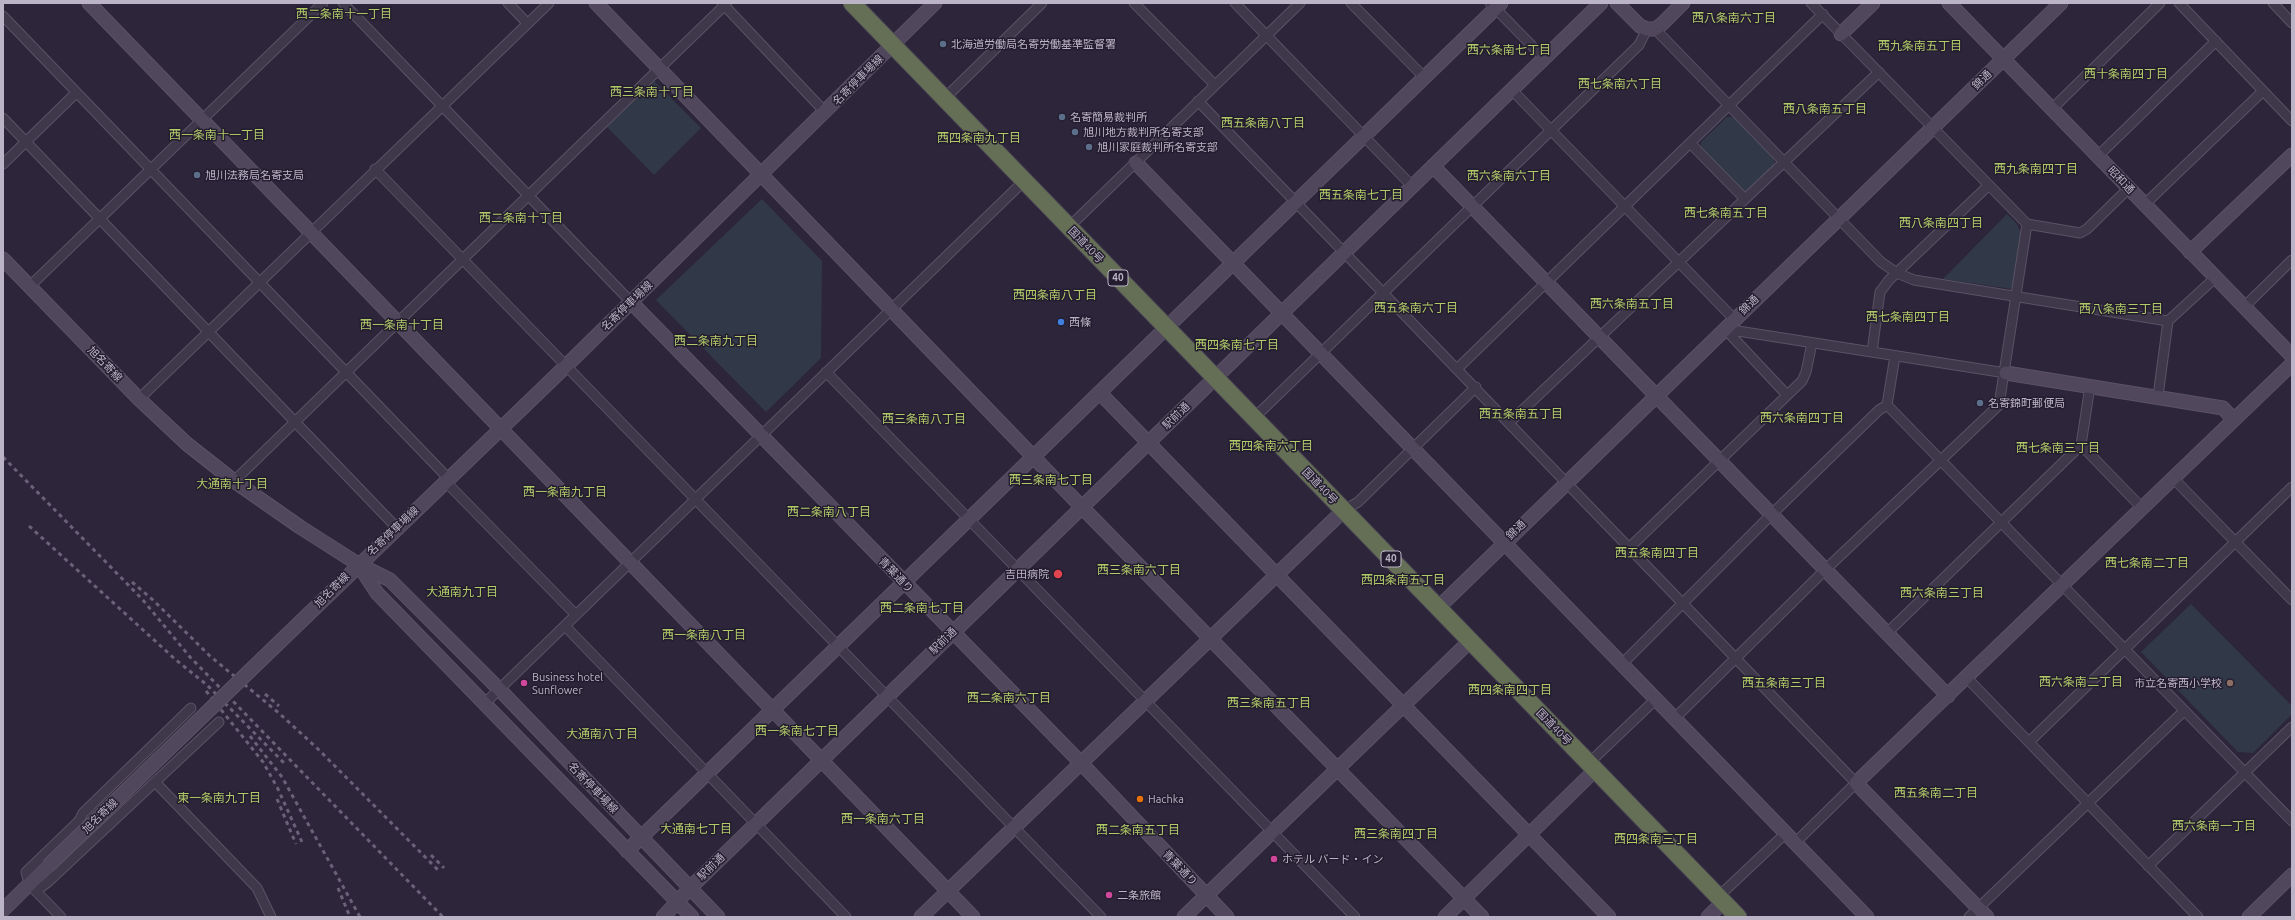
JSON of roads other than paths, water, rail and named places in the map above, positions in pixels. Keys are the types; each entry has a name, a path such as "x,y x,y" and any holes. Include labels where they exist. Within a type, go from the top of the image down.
{"highway":[{"name":"国道40号","path":"852,3 1738,917"}],"street":[{"path":"89,3 973,917"},
{"path":"30,286 100,219 149,169 323,3"},
{"path":"343,3 631,302"},
{"path":"508,3 527,23"},
{"path":"139,399 375,169 549,3"},
{"path":"596,3 1082,507 1482,917"},
{"name":"名寄停車場線","path":"358,564 566,366 935,3"},
{"path":"944,98 1042,3"},
{"path":"1134,3 1215,85"},
{"path":"1235,3 1412,186"},
{"path":"1069,227 1300,3"},
{"path":"1351,3 1424,78"},
{"name":"駅前通","path":"690,888 1601,3"},
{"path":"1617,3 1640,26 1651,29 1730,105 1881,262 1897,273 1914,280 2168,321"},
{"path":"1254,418 1639,45 1651,29 1683,3"},
{"path":"1812,3 2027,224 2080,233 2087,229 2129,188"},
{"path":"1841,34 1873,3"},
{"name":"昭和通","path":"1950,3 2145,204 2243,308 2292,356"},
{"name":"錦通","path":"1438,608 1504,542 2061,3"},
{"path":"2052,109 2160,3"},
{"path":"2179,3 2292,121"},
{"path":"2273,3 2292,23"},
{"path":"234,481 294,421 659,69 724,4 825,112"},
{"path":"627,851 1424,78 1496,5 1544,58"},
{"path":"1458,368 1823,14"},
{"path":"3,16 576,615"},
{"path":"2098,156 2216,41"},
{"path":"1510,422 1879,72"},
{"path":"1512,90 1679,262 1787,395"},
{"path":"2145,204 2263,91"},
{"path":"3,164 76,93"},
{"path":"1198,101 1476,386 1737,658 1978,914 2087,803 2184,711"},
{"path":"3,118 397,528"},
{"path":"1690,143 1745,199"},
{"path":"2190,252 2292,155"},
{"path":"1136,163 1867,917"},
{"path":"1433,166 1886,634 1948,696"},
{"path":"375,169 1101,917"},
{"path":"484,704 1024,180"},
{"path":"1872,352 1880,292 1889,280 1988,185"},
{"path":"1675,718 1825,570 1999,404 2006,374 2027,224"},
{"name":"旭名寄線","path":"3,259 139,399 187,444 234,481 358,564 48,866 32,887 3,910"},
{"path":"2243,308 2292,260"},
{"path":"2158,396 2168,321 2215,278"},
{"name":"青葉通り","path":"631,302 904,584 1081,763 1227,917"},
{"path":"1730,324 1812,343 2006,374 2158,396 2223,408 2234,420"},
{"path":"1630,547 1802,381 1806,372 1812,343"},
{"path":"1622,664 1771,515 1887,404 1895,356"},
{"path":"1795,843 2292,364"},
{"path":"826,372 1355,917"},
{"path":"921,917 1343,511 1358,502 1476,386"},
{"path":"1886,634 2081,445 2090,386"},
{"path":"1100,393 1609,917"},
{"path":"1887,404 1942,459 2292,822"},
{"path":"2081,445 2142,508"},
{"path":"2173,478 2292,600"},
{"path":"2029,742 2292,487"},
{"name":"名寄停車場線","path":"358,564 390,580 499,689 718,917"},
{"name":"名寄停車場線","path":"358,564 377,593 692,917"},
{"path":"565,626 846,917"},
{"path":"1184,917 1470,641"},
{"path":"1967,678 2198,917"},
{"path":"1445,917 1529,835 1656,699"},
{"path":"61,917 32,887 26,872 79,821 82,813 191,708"},
{"path":"32,887 54,876 219,722"},
{"path":"2148,866 2292,727"},
{"path":"155,782 258,888 268,915"},
{"path":"1708,917 1721,900 1786,833"},
{"path":"2249,917 2292,875"},
{"path":"663,917 676,901 690,888"},
{"path":"674,917 676,901"}],"railway":[{"path":"3,457 142,599 190,657 443,917"},
{"path":"29,526 176,660 207,685 286,765"},
{"path":"132,582 153,600 210,656 280,714 318,749 440,872"},
{"path":"206,691 263,762 278,789 302,842"},
{"path":"265,694 279,706"},
{"path":"250,736 282,777 360,917"},
{"path":"277,799 296,844"},
{"path":"431,855 444,868"},
{"path":"338,888 350,917"}],"place":[{"name":"北海道労働局名寄労働基準監督署","path":"943,44"},
{"name":"名寄簡易裁判所","path":"1062,117"},
{"name":"旭川地方裁判所名寄支部","path":"1075,132"},
{"name":"旭川家庭裁判所名寄支部","path":"1089,147"},
{"name":"旭川法務局名寄支局","path":"197,175"},
{"name":"西條","path":"1061,322"},
{"name":"名寄錦町郵便局","path":"1980,403"},
{"name":"吉田病院","path":"1058,574"},
{"name":"Business hotel Sunflower","path":"524,683"},
{"name":"市立名寄西小学校","path":"2230,683"},
{"name":"Hachka","path":"1140,799"},
{"name":"ホテル バード・イン","path":"1274,859"},
{"name":"二条旅館","path":"1109,895"}],"district":[{"name":"西二条南十一丁目","path":"344,14"},
{"name":"西八条南六丁目","path":"1734,18"},
{"name":"西九条南五丁目","path":"1920,46"},
{"name":"西六条南七丁目","path":"1509,50"},
{"name":"西十条南四丁目","path":"2126,74"},
{"name":"西七条南六丁目","path":"1620,84"},
{"name":"西三条南十丁目","path":"652,92"},
{"name":"西八条南五丁目","path":"1825,109"},
{"name":"西五条南八丁目","path":"1263,123"},
{"name":"西一条南十一丁目","path":"217,135"},
{"name":"西四条南九丁目","path":"979,138"},
{"name":"西九条南四丁目","path":"2036,169"},
{"name":"西六条南六丁目","path":"1509,176"},
{"name":"西五条南七丁目","path":"1361,195"},
{"name":"西七条南五丁目","path":"1726,213"},
{"name":"西二条南十丁目","path":"521,218"},
{"name":"西八条南四丁目","path":"1941,223"},
{"name":"西四条南八丁目","path":"1055,295"},
{"name":"西六条南五丁目","path":"1632,304"},
{"name":"西五条南六丁目","path":"1416,308"},
{"name":"西八条南三丁目","path":"2121,309"},
{"name":"西七条南四丁目","path":"1908,317"},
{"name":"西一条南十丁目","path":"402,325"},
{"name":"西二条南九丁目","path":"716,341"},
{"name":"西四条南七丁目","path":"1237,345"},
{"name":"西五条南五丁目","path":"1521,414"},
{"name":"西六条南四丁目","path":"1802,418"},
{"name":"西三条南八丁目","path":"924,419"},
{"name":"西四条南六丁目","path":"1271,446"},
{"name":"西七条南三丁目","path":"2058,448"},
{"name":"西三条南七丁目","path":"1051,480"},
{"name":"大通南十丁目","path":"232,484"},
{"name":"西一条南九丁目","path":"565,492"},
{"name":"西二条南八丁目","path":"829,512"},
{"name":"西五条南四丁目","path":"1657,553"},
{"name":"西七条南二丁目","path":"2147,563"},
{"name":"西三条南六丁目","path":"1139,570"},
{"name":"西四条南五丁目","path":"1403,580"},
{"name":"大通南九丁目","path":"462,592"},
{"name":"西六条南三丁目","path":"1942,593"},
{"name":"西二条南七丁目","path":"922,608"},
{"name":"西一条南八丁目","path":"704,635"},
{"name":"西六条南二丁目","path":"2081,682"},
{"name":"西五条南三丁目","path":"1784,683"},
{"name":"西四条南四丁目","path":"1510,690"},
{"name":"西二条南六丁目","path":"1009,698"},
{"name":"西三条南五丁目","path":"1269,703"},
{"name":"西一条南七丁目","path":"797,731"},
{"name":"大通南八丁目","path":"602,734"},
{"name":"西五条南二丁目","path":"1936,793"},
{"name":"東一条南九丁目","path":"219,798"},
{"name":"西一条南六丁目","path":"883,819"},
{"name":"西六条南一丁目","path":"2214,826"},
{"name":"大通南七丁目","path":"696,829"},
{"name":"西二条南五丁目","path":"1138,830"},
{"name":"西三条南四丁目","path":"1396,834"},
{"name":"西四条南三丁目","path":"1656,839"}]}
